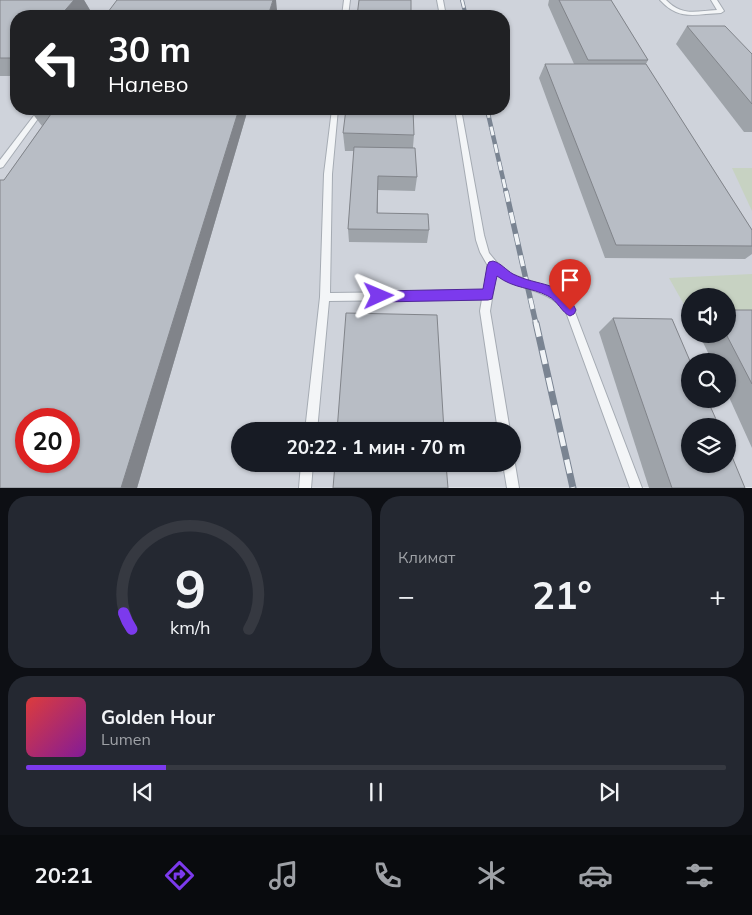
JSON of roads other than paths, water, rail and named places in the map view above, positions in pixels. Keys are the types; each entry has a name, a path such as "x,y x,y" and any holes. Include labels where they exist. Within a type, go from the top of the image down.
{"lane":[{"path":"663,0 672,9 681,13 721,11 714,0"},
{"path":"0,166 38,115"},
{"path":"311,422 325,297 328,174 334,115"},
{"path":"459,115 484,253 493,266 508,277 527,285 550,290 563,300 570,310 636,488"},
{"path":"493,266 485,311 503,422"},
{"path":"325,297 488,295"},
{"path":"304,488 306,472"},
{"path":"510,472 513,488"}],"railway":[{"path":"462,0 464,10"},
{"path":"488,115 506,192"},
{"path":"506,191 536,324"},
{"path":"536,323 573,488"}]}
